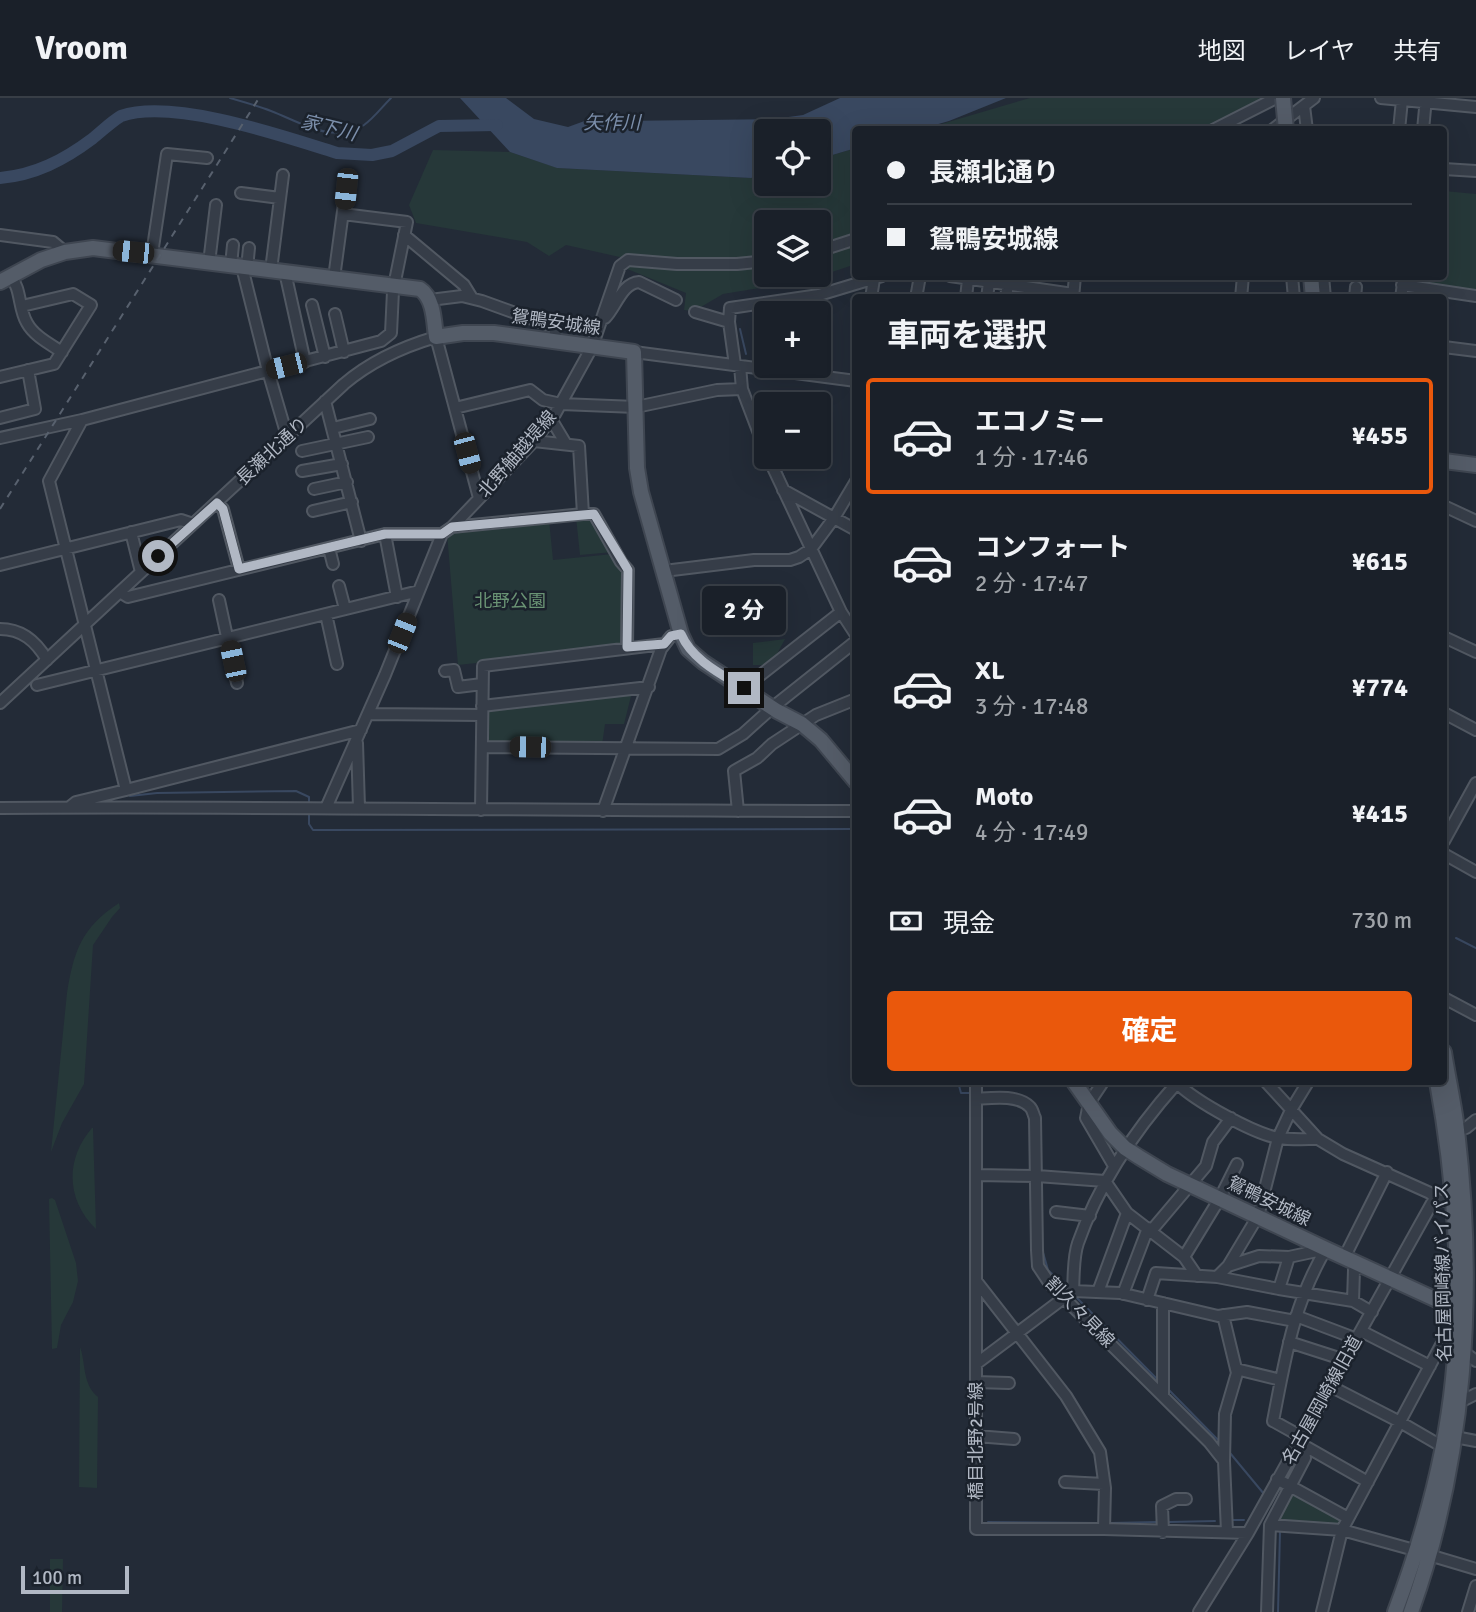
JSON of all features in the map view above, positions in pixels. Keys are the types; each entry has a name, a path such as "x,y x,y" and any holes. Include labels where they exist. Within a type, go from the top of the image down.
{"main road":[{"path":"1278,126 1283,98"},
{"path":"1296,126 1298,102"},
{"path":"5,278 41,260 93,248 421,289 427,293 436,337"},
{"name":"鴛鴨安城線","path":"436,337 463,333 494,333 634,352"},
{"path":"634,352 637,468 681,634 688,649 703,662 802,724 821,740 852,777"},
{"path":"1447,461 1476,465"},
{"name":"名古屋岡崎線バイパス","path":"1411,1612 1467,1313 1470,1216 1447,1070"},
{"name":"鴛鴨安城線","path":"1075,1085 1110,1133 1125,1148 1167,1174 1326,1250 1467,1313"},
{"name":"名古屋岡崎線バイパス","path":"1395,1612 1424,1553 1444,1497 1460,1402 1471,1357 1467,1313 1446,1200 1445,1122 1438,1085"}],"street":[{"path":"1221,126 1276,98"},
{"path":"1279,126 1298,102 1314,98"},
{"path":"1381,98 1426,100 1476,107"},
{"path":"1399,126 1402,100"},
{"path":"1423,126 1426,100"},
{"path":"1298,102 1306,126"},
{"path":"152,254 167,154 207,159"},
{"path":"1447,169 1476,171"},
{"path":"283,175 278,271 305,362"},
{"path":"334,278 346,189"},
{"path":"241,193 280,198"},
{"path":"209,263 216,205"},
{"path":"0,438 82,420 381,341 391,333 394,286 407,222 343,214"},
{"path":"0,235 53,242 65,253"},
{"path":"404,235 464,285 472,298"},
{"path":"831,247 852,240"},
{"path":"233,245 287,436"},
{"path":"240,267 249,248"},
{"name":"北野舳越堤線","path":"326,808 447,530 534,441 561,404 592,346 620,266 628,260 677,264 754,262"},
{"path":"5,278 19,292 26,322 36,334 62,352"},
{"path":"754,419 737,365 729,322 730,308 818,295 871,280"},
{"path":"975,280 1009,281 1064,294"},
{"path":"1403,281 1476,296"},
{"path":"600,322 611,312 628,285 634,282 676,300"},
{"path":"988,294 989,282"},
{"path":"0,377 54,364 90,303 73,294 22,306"},
{"path":"429,300 462,296 472,298 554,327 557,342"},
{"path":"312,305 325,357"},
{"path":"695,312 729,322"},
{"path":"335,314 344,352"},
{"path":"436,337 479,498"},
{"name":"長瀬北通り","path":"0,703 360,370 379,359 436,337"},
{"path":"1447,347 1476,351"},
{"path":"634,352 852,380"},
{"path":"0,418 37,407 28,370"},
{"path":"455,408 530,390 543,400 561,404 636,407 717,390 743,388"},
{"path":"325,401 361,541"},
{"path":"333,428 370,419"},
{"path":"551,419 566,444"},
{"path":"82,420 48,481 126,790"},
{"path":"302,450 368,437"},
{"path":"534,441 579,446 583,514"},
{"path":"302,471 342,464"},
{"path":"773,469 841,612 852,629"},
{"path":"314,489 347,482"},
{"path":"664,571 754,560 790,559 811,549 852,488"},
{"path":"783,490 852,528"},
{"path":"313,511 352,502"},
{"path":"217,503 223,509 239,569"},
{"path":"1447,507 1476,521"},
{"path":"120,592 128,597 385,534 594,514 628,570 627,647"},
{"path":"0,565 181,520 192,524"},
{"path":"131,532 141,572"},
{"path":"385,534 397,597"},
{"path":"329,548 332,564"},
{"path":"339,586 345,609"},
{"path":"37,685 419,591"},
{"path":"219,600 237,684"},
{"path":"744,688 841,612"},
{"path":"326,614 337,664"},
{"path":"0,629 13,629 24,634 47,660"},
{"path":"603,811 664,644 671,636 681,634"},
{"path":"1447,638 1476,652"},
{"path":"482,747 718,749 743,734 852,643"},
{"path":"481,810 483,666 664,644"},
{"path":"445,671 454,670 458,687 482,684"},
{"path":"369,714 482,710 649,687"},
{"path":"738,811 734,771 757,758 772,744 816,715 852,701"},
{"path":"1447,715 1476,730"},
{"path":"69,808 76,802 359,735 359,807"},
{"path":"1447,836 1476,783"},
{"path":"0,808 359,807 852,811"},
{"path":"1447,856 1476,872"},
{"path":"1447,1000 1476,1016"},
{"name":"橋目北野2号線","path":"976,1085 976,1528 1104,1528 1248,1533"},
{"path":"1101,1085 1089,1103 1086,1118 1114,1166"},
{"path":"1073,1291 1077,1244 1105,1181 1125,1148 1175,1085"},
{"path":"1180,1085 1198,1100 1231,1118 1278,1138 1318,1139"},
{"path":"1269,1085 1318,1139 1343,1154 1446,1200"},
{"path":"1217,1277 1228,1266 1258,1216 1278,1138 1306,1085"},
{"name":"割久々見線","path":"976,1099 1019,1101 1030,1107 1035,1118 1038,1266 1062,1297 1087,1318 1224,1461"},
{"path":"1123,1294 1149,1230 1206,1166 1213,1142 1231,1118"},
{"path":"1457,1130 1466,1128 1476,1120"},
{"path":"1184,1257 1237,1164"},
{"path":"1345,1258 1387,1172"},
{"path":"977,1175 1105,1181"},
{"path":"1105,1181 1127,1213 1184,1257 1197,1276"},
{"name":"名古屋岡崎線旧道","path":"1199,1612 1302,1441 1433,1203 1446,1200"},
{"path":"1056,1212 1090,1216"},
{"path":"1098,1292 1127,1213"},
{"path":"1228,1266 1259,1256 1289,1257 1326,1250"},
{"path":"1326,1250 1310,1276 1296,1318 1273,1421 1368,1482"},
{"path":"1279,1289 1289,1257"},
{"path":"1353,1301 1354,1270 1364,1267"},
{"path":"1147,1300 1156,1273 1217,1277 1353,1301 1373,1312"},
{"path":"977,1282 1066,1396 1100,1452 1104,1484 1104,1528"},
{"path":"976,1364 1073,1291 1123,1294 1218,1316 1247,1312 1296,1318 1359,1335 1430,1366"},
{"path":"1163,1303 1163,1395"},
{"path":"1223,1315 1237,1373 1226,1414 1224,1461 1227,1532"},
{"path":"1289,1342 1345,1360"},
{"path":"1322,1612 1342,1530 1441,1345"},
{"path":"1236,1369 1281,1380"},
{"path":"976,1382 1009,1383"},
{"path":"1330,1387 1401,1422 1443,1447"},
{"path":"1460,1402 1476,1394"},
{"path":"976,1436 1014,1439"},
{"path":"1455,1437 1476,1441"},
{"path":"1267,1612 1270,1525 1305,1458 1302,1441"},
{"path":"1277,1479 1348,1518"},
{"path":"1065,1482 1104,1484"},
{"path":"1163,1532 1162,1506 1182,1497"},
{"path":"1270,1525 1342,1530 1476,1569"},
{"path":"1468,1612 1476,1586"}],"green space":[{"path":"1030,98 1286,98 1236,126 935,126"},
{"path":"852,149 852,265 831,272 831,210 754,210 754,287 766,287 723,294 694,311 684,310 686,293 620,266 633,260 566,245 549,256 527,242 416,223 409,205 433,150 510,152 558,168 754,177 754,196 831,196 831,155"},
{"path":"1447,191 1476,194 1476,292 1422,286 1423,280 1447,280"},
{"path":"593,516 613,552 580,555 576,517"},
{"name":"北野公園","path":"549,520 553,560 613,554 625,571 624,647 458,665 447,533"},
{"path":"785,639 767,665 753,665 753,643"},
{"path":"632,692 624,724 605,724 602,745 484,745 483,708"},
{"path":"119,903 120,908 93,945 84,1084 62,1123 51,1152 67,993 73,965 88,931"},
{"path":"92,1128 96,1229 79,1205 73,1179 77,1153"},
{"path":"49,1199 55,1200 76,1263 78,1281 73,1302 61,1325 57,1348 52,1349"},
{"path":"80,1347 89,1386 98,1397 97,1488 79,1487"},
{"path":"1292,1492 1340,1519 1338,1524 1275,1522"},
{"path":"50,1559 63,1559 62,1612 50,1612"}],"water":[{"path":"460,98 506,98 534,119 568,127 590,119 613,127 617,121 754,119 754,177 751,178 557,168 510,152"},
{"path":"840,98 1006,98 932,126 852,126 852,149 831,155 831,119 774,119 803,115"}],"waterway":[{"path":"230,98 266,109 317,130 341,133 364,125 391,98"},
{"name":"家下川","path":"0,178 25,174 60,160 121,116 143,112 198,115 259,129 337,153 372,155 392,151 439,126 497,125"},
{"path":"740,329 746,354"},
{"path":"781,469 787,485"},
{"path":"130,796 157,793 296,791 309,797 309,804"},
{"path":"309,814 309,824 313,830 852,829"},
{"path":"1456,938 1476,948"},
{"path":"959,1085 961,1093 972,1093"},
{"path":"1042,1249 1048,1270 1069,1290"},
{"path":"1075,1296 1157,1379"},
{"path":"1169,1390 1219,1441"},
{"path":"1230,1453 1264,1494"},
{"path":"1231,1520 1244,1520"},
{"path":"1169,1522 1215,1521"},
{"path":"988,1522 1099,1523"},
{"path":"1110,1523 1157,1522"},
{"path":"1278,1612 1280,1531"}],"railway":[{"path":"0,509 259,98"}],"route":[{"path":"158,556 217,503 223,509 239,569 385,534 442,534 452,527 594,514 628,570 627,647 664,644 671,636 681,634 688,649 703,662 744,688"}],"water label":[{"name":"矢作川","path":"612,122"}]}
